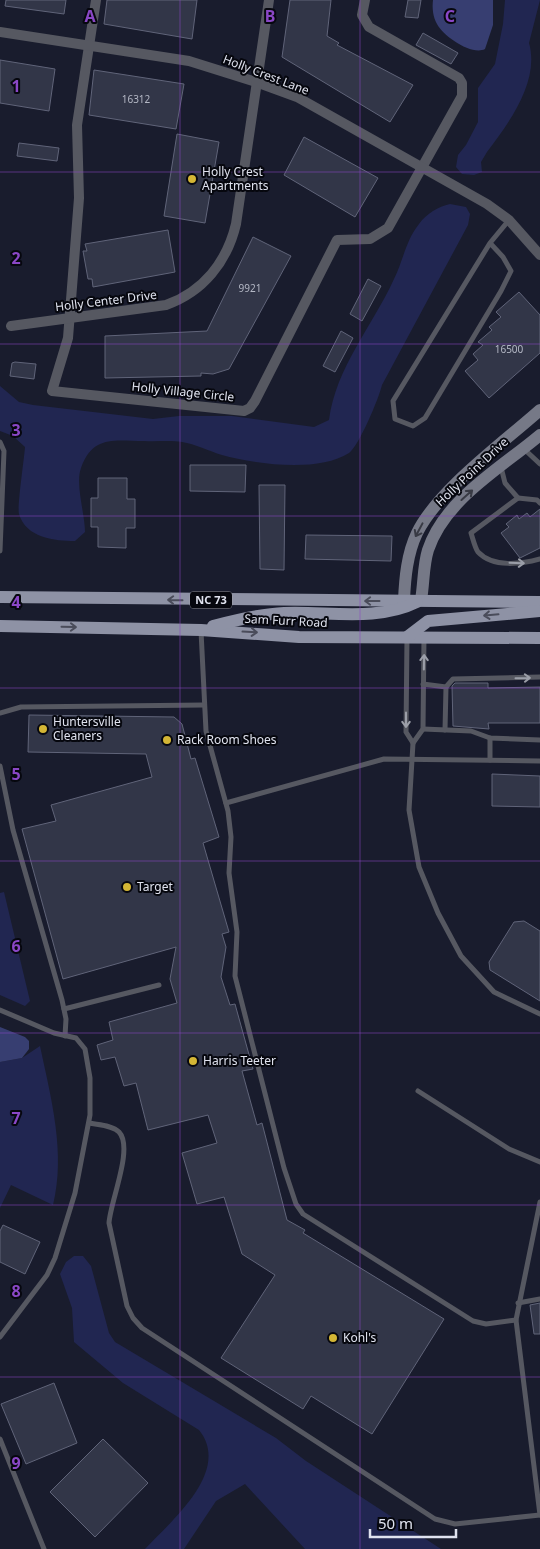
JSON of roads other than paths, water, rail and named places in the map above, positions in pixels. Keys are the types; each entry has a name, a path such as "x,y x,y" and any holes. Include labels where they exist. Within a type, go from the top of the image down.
{"main road":[{"name":"Holly Point Drive","path":"404,600 406,572 411,550 416,534 427,516 443,496 540,410"},
{"path":"524,449 540,431"},
{"name":"Holly Point Drive","path":"421,600 424,566 437,530 447,515 465,496 540,435"},
{"name":"Sam Furr Road","path":"0,597 540,602"},
{"path":"201,630 242,618 283,613 393,612 421,600"},
{"path":"407,637 428,621 540,611"},
{"name":"Sam Furr Road","path":"0,626 201,630 299,637 540,638"}],"street":[{"name":"Holly Village Circle","path":"96,0 77,125 79,198 68,338 52,392 244,411 250,408 337,240 361,241 382,234 393,221 462,96 462,83 459,78 369,27 364,22 362,16 365,0"},
{"name":"Holly Center Drive","path":"12,326 166,305 188,295 212,274 228,248 236,224 269,0"},
{"name":"Holly Crest Lane","path":"0,32 189,61 256,82 297,98 488,204 509,220 540,255"}],"lane":[{"path":"490,243 503,257 511,271 501,291 425,418 413,426 395,419 393,401 490,243 509,220"},
{"path":"0,442 4,451 0,551"},
{"path":"524,449 540,464"},
{"path":"501,467 505,483 518,498 537,500 540,503"},
{"path":"518,498 471,534 478,552 493,561 522,564 540,560"},
{"path":"201,630 204,705 210,754 226,803 231,837 229,873 237,932 235,976 284,1168 296,1204 303,1214 473,1321 486,1324 516,1320"},
{"path":"407,637 406,732 414,743"},
{"path":"424,637 422,729 414,743 409,810 419,867 438,913 461,956 494,992 540,1014"},
{"path":"445,730 446,688 453,678 540,677"},
{"path":"423,684 446,688"},
{"path":"0,713 20,707 204,705"},
{"path":"422,729 471,731 490,738 540,740"},
{"path":"490,738 490,760"},
{"path":"226,803 376,761 412,758 540,761"},
{"path":"0,766 13,830 64,1009 65,1036"},
{"path":"64,1009 159,985"},
{"path":"0,1010 65,1036 76,1038 85,1049 90,1078 89,1123 75,1193 56,1258 48,1275 0,1336"},
{"path":"418,1091 509,1149 540,1162"},
{"path":"89,1123 113,1128 119,1132 123,1140 123,1165 110,1211 109,1223 127,1306 132,1318 142,1328 435,1519 455,1524 540,1515 516,1320 518,1302 540,1202"},
{"path":"518,1302 540,1299"},
{"path":"0,1439 44,1549"}],"place":[{"name":"Holly Crest Apartments","path":"192,179"},
{"name":"Huntersville Cleaners","path":"43,729"},
{"name":"Rack Room Shoes","path":"167,740"},
{"name":"Target","path":"127,887"},
{"name":"Harris Teeter","path":"193,1061"},
{"name":"Kohl's","path":"333,1338"}]}
